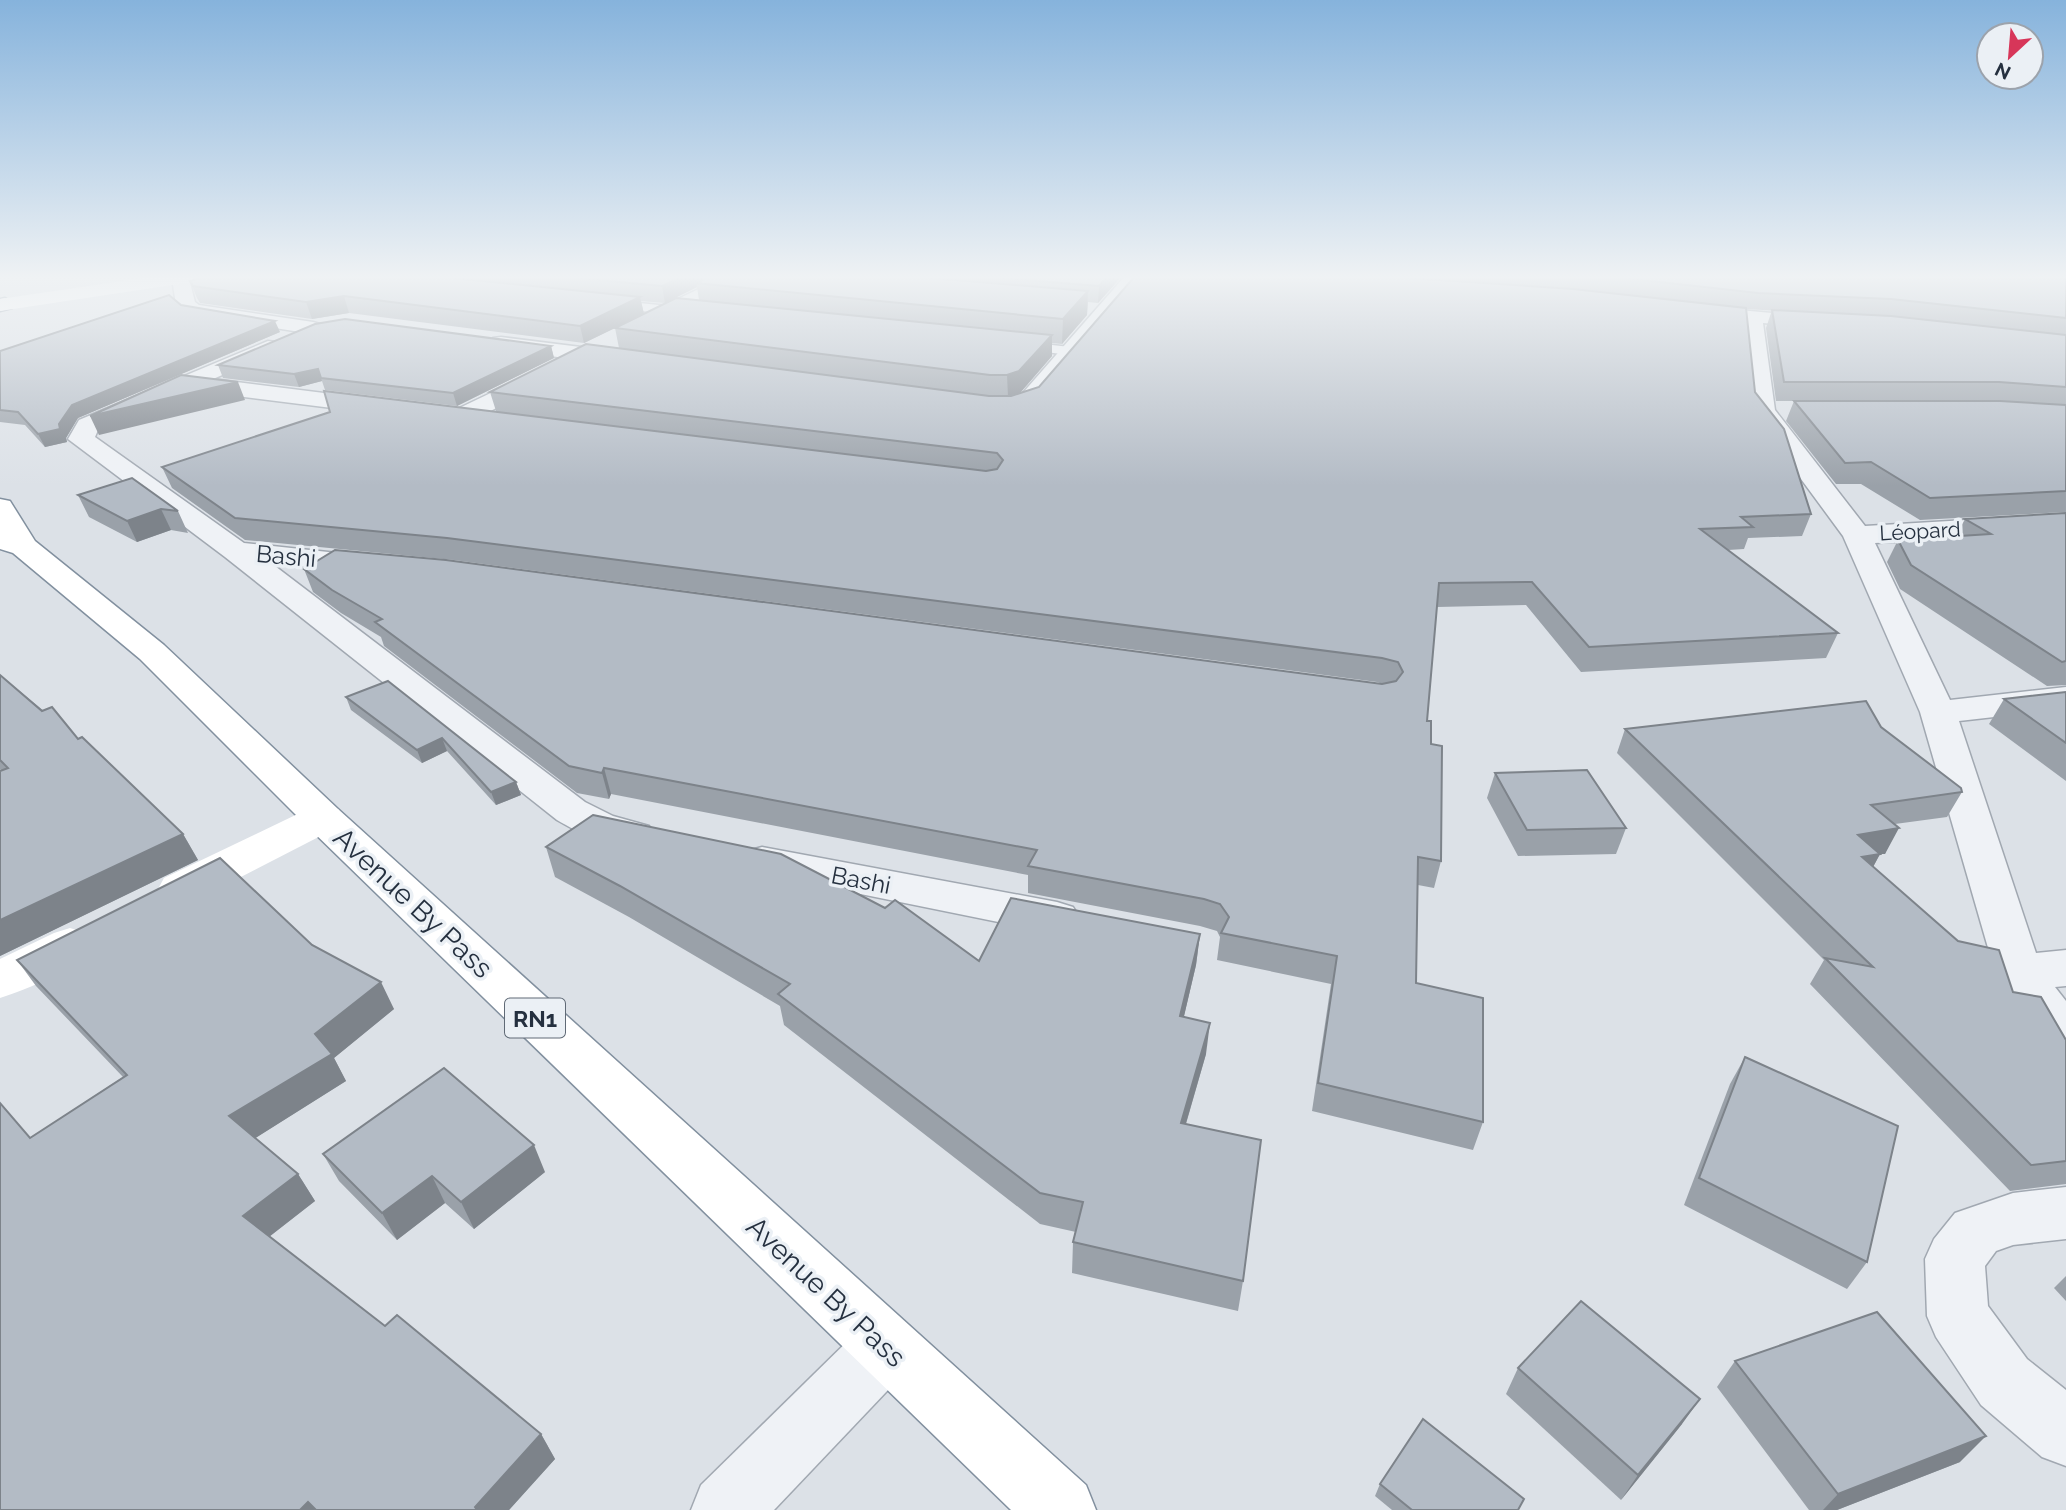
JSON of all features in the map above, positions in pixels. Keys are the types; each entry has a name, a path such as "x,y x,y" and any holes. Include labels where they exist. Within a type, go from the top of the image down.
{"main road":[{"name":"Avenue By Pass","path":"8,532 152,652 323,818 885,1348 1061,1510"},
{"path":"149,905 323,818"},
{"path":"0,980 99,930"}],"street":[{"path":"184,382 273,345"},
{"path":"520,345 637,361"},
{"path":"460,417 600,345"},
{"path":"990,406 1010,407 1028,400 1074,345"},
{"path":"1759,345 1777,411 1857,535 1938,712 2019,972 2066,1040"},
{"path":"184,382 405,410"},
{"name":"Bashi","path":"184,382 88,425 81,439 236,551 571,811 598,827 668,843"},
{"path":"432,414 500,422"},
{"name":"Léopard","path":"1857,535 2066,523"},
{"name":"Bashi","path":"236,551 400,566"},
{"path":"1938,712 2066,698"},
{"name":"Bashi","path":"722,853 1091,925"},
{"path":"2019,972 2066,968"},
{"path":"2066,1213 2013,1219 1976,1232 1955,1259 1958,1316 2004,1382 2066,1433"},
{"path":"726,1510 885,1348"}],"lane":[{"path":"1015,345 1070,351"}],"building":[{"path":"17,345 216,345 72,405 59,424 60,429 38,434 18,412 0,410 0,351"},
{"path":"264,345 551,346 453,393 321,378 318,369 294,374 218,365"},
{"path":"583,345 989,396 1011,396 1039,387 1075,345 1750,345 1755,392 1784,429 1811,514 1741,517 1753,527 1700,529 1838,633 1589,647 1532,582 1439,583 1427,721 1431,721 1431,744 1442,746 1441,861 1418,857 1416,983 1483,998 1483,1122 1318,1083 1337,956 1221,933 1229,917 1220,904 1204,899 1028,866 1037,850 604,768 602,773 569,766 375,622 382,619 332,590 304,569 335,550 446,560 1382,684 1396,681 1403,672 1398,662 447,538 235,518 162,467 330,412 324,391 986,471 997,469 1003,460 997,453 490,392"},
{"path":"754,345 1042,345 1019,371 1007,375"},
{"path":"1778,345 2066,345 2066,387 1999,382 1784,382"},
{"path":"181,375 238,382 90,416"},
{"path":"1794,401 2000,401 2066,405 2066,491 1930,498 1871,462 1845,463"},
{"path":"132,478 178,511 161,509 127,521 78,495"},
{"path":"2066,513 2066,661 2062,662 1911,565 1898,540 1991,534 1965,519"},
{"path":"0,675 42,711 52,707 78,739 82,737 183,834 0,920 0,771 8,768 0,760"},
{"path":"388,681 516,782 491,792 442,738 417,750 346,697"},
{"path":"2066,692 2066,743 2004,699"},
{"path":"1866,701 1881,727 1961,788 1962,792 1871,805 1899,828 1858,835 1880,854 1862,857 1958,941 1999,950 2013,992 2041,997 2066,1040 2066,1161 2031,1165 1825,958 1873,967 1625,729"},
{"path":"1587,770 1626,828 1527,830 1495,773"},
{"path":"593,815 781,854 885,908 895,900 979,961 1011,898 1200,934 1180,1016 1210,1023 1181,1123 1261,1140 1243,1281 1073,1242 1083,1202 1040,1193 778,994 790,984 620,886 546,847"},
{"path":"220,858 312,945 381,982 315,1034 332,1054 229,1116 298,1174 243,1216 385,1326 397,1315 541,1434 475,1507 477,1510 316,1510 308,1502 300,1510 0,1510 0,1103 30,1138 127,1075 17,960"},
{"path":"1745,1057 1898,1126 1867,1262 1699,1178"},
{"path":"444,1068 534,1145 461,1202 432,1176 382,1213 323,1154"},
{"path":"1581,1301 1700,1399 1638,1475 1518,1368"},
{"path":"1877,1312 1986,1436 1838,1494 1735,1361"},
{"path":"1423,1419 1524,1499 1518,1510 1412,1510 1380,1484"}]}
